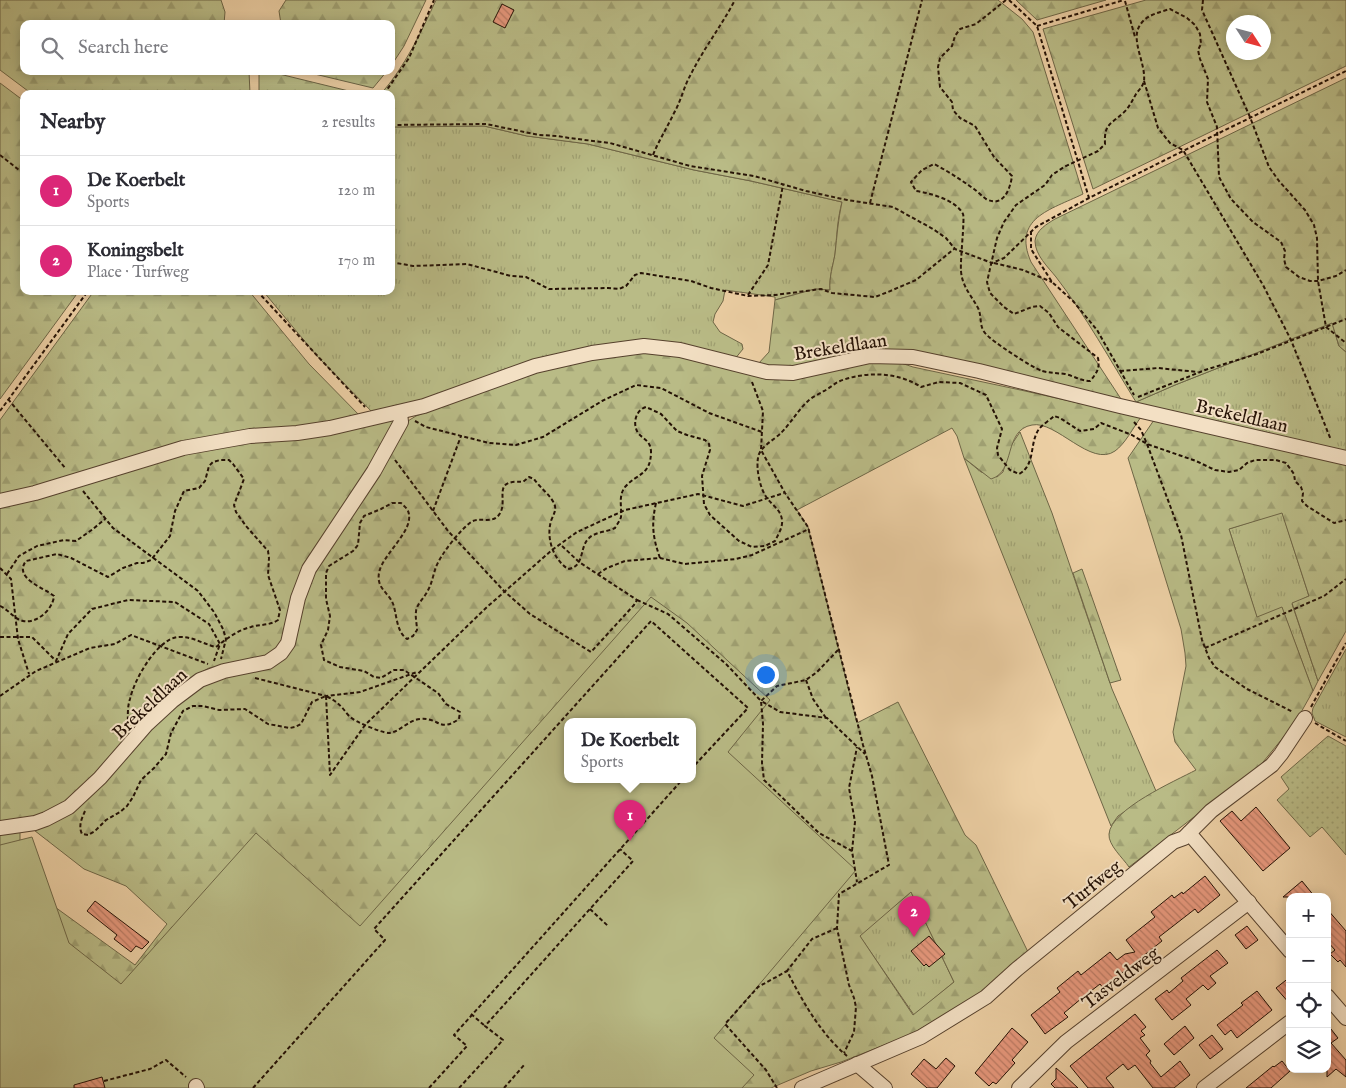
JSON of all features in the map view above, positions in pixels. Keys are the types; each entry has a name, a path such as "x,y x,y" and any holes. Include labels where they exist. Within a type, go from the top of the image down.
{"street":[{"name":"Brekeldlaan","path":"0,501 76,481 184,448 241,438 297,434 400,413 535,366 621,348 644,346 680,350 767,372 793,373 870,356 913,357 1346,458"},
{"name":"Brekeldlaan","path":"0,828 35,823 69,807 100,778 147,724 172,701 200,680 224,671 268,662 276,658 285,649 303,583 309,569 374,471 401,422 400,413"},
{"name":"Turfweg","path":"802,1088 921,1037 986,997 1017,969 1173,842 1184,838 1212,811 1272,765 1306,718"},
{"path":"1189,832 1286,946"},
{"name":"Tasveldweg","path":"1019,1088 1066,1042 1249,902"},
{"path":"1331,1001 1346,1018"},
{"path":"1209,1086 1286,1025"},
{"path":"857,1064 885,1088"}],"path":[{"path":"387,90 409,58 434,0"},
{"path":"653,155 690,75 735,0"},
{"path":"870,203 922,0"},
{"path":"1089,198 1078,160 1037,26 1007,0 976,24 960,29 955,36 952,46 940,58 938,67 940,87 952,102 953,110 960,118 975,126 994,157 1012,176 1011,186 1006,197 994,202 934,164 915,176 911,182 912,186 916,191 924,192 952,203 960,210 964,217 961,273 965,288 979,310 980,323 986,334 1036,368 1057,374 1063,373 1084,381 1090,381 1098,371 1100,364 1098,358 1058,327 1050,313 1040,306 1014,314 990,293 987,282 997,238 1004,222 1016,204 1045,185 1052,175 1078,160 1102,148 1105,144 1105,131 1108,125 1123,113 1144,80"},
{"path":"1037,26 1124,0 1141,54 1144,80 1158,128 1170,143 1184,150 1263,285 1291,340 1324,426 1331,438 1328,455"},
{"path":"1203,0 1202,10 1250,117 1269,167 1305,210 1314,225 1317,238 1318,281 1326,327 1346,343"},
{"path":"1135,37 1143,21 1150,16 1170,9 1180,13 1195,25 1200,34 1201,44 1198,50 1200,59 1208,79 1207,102 1215,119 1219,177 1231,199 1253,222 1281,242 1285,251 1286,267 1298,277 1310,281 1318,281 1336,276 1346,270"},
{"path":"992,263 1004,258 1031,231 1089,198 1346,71"},
{"path":"395,125 486,124 539,135 610,144 690,166 754,176 847,200 893,207 916,218 946,238 955,249 961,252 992,263 1023,270 1052,282"},
{"path":"0,155 20,171"},
{"path":"748,296 768,265 783,185"},
{"path":"1031,231 1031,249 1052,282 1073,301 1097,330 1135,398 1199,372 1257,354 1346,318"},
{"path":"395,263 413,266 468,264 510,276 526,278 549,289 619,289 626,286 635,275 645,273 691,281 710,288 748,296 775,295 821,289 832,293 875,297 916,280 955,249"},
{"path":"0,410 85,295"},
{"path":"252,678 326,696 337,701 355,720 388,733 394,732 417,719 428,719 441,725 448,725 459,719 460,712 446,704 438,693 404,670 394,670 381,678 374,677 364,671 340,668 324,660 321,645 328,630 330,616 326,599 326,573 329,566 353,551 358,545 360,523 364,516 381,510 392,503 400,503 408,510 409,519 402,535 382,564 378,579 379,586 390,598 394,606 401,632 407,639 413,636 417,630 415,611 431,585 436,567 442,556 465,527 474,520 492,520 498,516 503,505 502,491 505,485 510,481 523,482 529,477 534,479 554,504 556,511 551,520 550,529 552,550 562,566 568,569 573,568 579,562 590,536 615,528 621,519 620,500 624,488 640,477 650,463 651,448 649,441 639,433 635,426 637,413 640,409 646,407 661,414 677,431 686,436 705,440 710,444 702,476 704,504 710,515 739,542 752,547 765,546 775,541 780,530 782,517 763,491 760,480 758,457 761,450 763,411 747,368"},
{"path":"1120,371 1158,368 1199,372"},
{"path":"761,450 780,434 808,400 839,381 881,374 914,382 921,387 939,382 960,383 986,395 1002,429 997,448 998,455 1010,470 1019,474 1029,464 1034,440 1039,429 1054,416 1080,431 1094,429 1101,423 1132,435 1147,444 1196,461 1215,470 1229,472 1239,470 1247,463 1255,460 1276,460 1286,463 1301,487 1303,493 1302,500 1307,506 1334,523 1346,520"},
{"path":"400,413 426,427 489,443 516,445 544,437 602,401 636,385 661,388 709,413 762,432"},
{"path":"8,399 113,528 198,591 214,612 223,629 226,639 219,668 224,671"},
{"path":"1120,406 1141,430 1181,535 1204,648 1215,667 1247,689 1306,718 1346,741"},
{"path":"433,510 461,436"},
{"path":"761,450 785,493 809,529 872,776 889,865 839,894 837,928 856,1008 854,1032 844,1053 805,1007 787,971"},
{"path":"0,606 15,618 22,621 30,621 45,613 54,601 54,596 27,580 22,574 22,566 26,561 58,554 71,558 108,576 122,568 137,563 143,564 153,558 170,536 176,511 184,491 199,488 205,481 209,466 213,462 225,459 233,464 244,479 234,506 236,512 255,538 268,551 268,575 280,610 278,620 272,624 250,627 226,639 216,647 190,638 171,638 161,646 141,674 130,698 128,709 129,731"},
{"path":"326,696 330,775 365,724 504,591 552,550 577,532 620,512 698,494 743,506 785,493"},
{"path":"656,503 652,518 654,540 660,558"},
{"path":"7,574 18,556 37,546 64,540 76,541 105,518"},
{"path":"598,574 607,568 625,561 660,558 685,564 736,559 752,555 809,529"},
{"path":"448,532 504,591 530,614 591,652 637,600"},
{"path":"560,544 579,562 637,600 668,614 726,664 761,700 780,712 827,718"},
{"path":"0,568 12,578 18,639 30,675"},
{"path":"1204,648 1324,596 1346,579"},
{"path":"0,696 30,675 56,661 90,648 116,644 131,635 212,666 220,644 209,624 176,602 128,600 92,609 68,634 56,661"},
{"path":"254,1088 385,940 374,929 651,621 748,708 696,764"},
{"path":"0,638 32,638 56,661"},
{"path":"1306,718 1346,643"},
{"path":"761,700 777,686 806,680 817,672 839,649"},
{"path":"88,806 80,824 80,830 82,834 88,835 95,832 106,820 127,806 141,780 166,754 171,732 183,711 193,706 203,706 219,710 245,709 268,724 295,728 301,724 307,708 312,702 326,696 360,692 419,672"},
{"path":"806,680 814,699 827,718 865,754"},
{"path":"761,700 764,780 819,833 852,851"},
{"path":"857,747 849,788 855,822 852,851 857,884"},
{"path":"429,1088 467,1046 454,1035 471,1014 679,783"},
{"path":"485,1026 633,861 620,848"},
{"path":"590,909 608,926"},
{"path":"777,1088 766,1070 725,1024 758,987 787,971 812,939 837,928"},
{"path":"460,1088 503,1040 471,1014"},
{"path":"104,1081 150,1069 166,1060 197,1087"},
{"path":"504,1088 525,1064"}],"green space":[{"path":"0,0 221,0 225,12 224,20 20,20 20,75 249,75 250,90 27,90 0,70"},
{"path":"286,0 426,0 404,46 395,60 395,20 280,20 279,11"},
{"path":"436,0 998,0 1022,19 1033,32 1083,194 1047,211 1030,225 1026,235 1026,247 1031,262 1123,402 934,356 786,368 758,364 769,352 775,300 815,289 830,290 842,202 694,170 588,144 527,136 484,126 395,127 395,90 384,90 405,61"},
{"path":"1016,0 1106,0 1037,20"},
{"path":"1146,0 1346,0 1346,66 1093,189 1043,29"},
{"path":"259,75 283,75 345,90 259,90"},
{"path":"319,75 384,75 373,88"},
{"path":"1346,78 1346,352 1339,346 1332,323 1136,402 1078,307 1037,251 1035,241 1037,234 1055,219"},
{"path":"0,83 20,98 20,295 76,295 0,399"},
{"path":"484,126 527,136 588,144 694,170 842,202 830,290 815,289 775,300 775,297 725,290 723,301 715,314 713,322 720,332 742,344 743,349 734,360 690,347 376,416 317,356 266,295 395,295 395,127"},
{"path":"91,295 252,295 309,364 362,418 93,471 0,496 0,420"},
{"path":"1332,323 1339,346 1346,352 1346,452 1138,405 1136,402 1175,385"},
{"path":"642,352 662,353 746,372 870,361 895,361 913,367 1141,417 1122,444 1115,451 1106,455 1085,449 1052,429 1041,425 1023,428 1013,442 1004,468 999,475 991,479 964,458 957,436 952,428 797,510 808,527 857,723 898,702 965,835 976,845 1028,952 980,994 910,1035 841,1062 811,1071 771,1088 723,1088 359,944 115,1088 37,894 135,965 167,924 126,886 84,869 30,827 43,823 154,722 212,679 279,661 309,581 403,424 416,416 540,369 606,355","holes":["911,892 954,982 913,1015 860,936"]},
{"path":"394,418 397,423 314,550 285,639 272,657 209,668 187,680 142,723 78,796 43,819 0,824 0,505 165,456"},
{"path":"1154,420 1346,462 1346,631 1318,681 1292,603 1309,596 1282,513 1229,529 1257,617 1282,607 1313,691 1295,723 1259,767 1129,867 1111,843 1109,834 1112,825 1120,815 1145,797 1196,770 1175,742 1173,732 1186,666 1181,629 1128,458"},
{"path":"1020,432 1052,513 1112,689 1156,791 1118,816 1111,826 964,458 981,472 997,477 1003,472 1010,447"},
{"path":"1282,512 1309,596 1292,604 1318,681 1313,691 1282,608 1257,618 1229,529"},
{"path":"1082,569 1121,680 1110,683 1073,573"},
{"path":"651,597 687,623 770,700 728,752 856,870 714,1038 754,1075 742,1088 0,1088 0,845 32,837 69,943 121,984 256,833 360,926"},
{"path":"1346,649 1346,737 1315,721 1312,713"},
{"path":"1328,736 1346,746 1346,855 1322,827 1310,837 1277,800 1289,789 1281,777"},
{"path":"20,828 20,842 0,847 0,832"},
{"path":"911,892 954,982 914,1015 859,935"}],"building":[{"path":"502,4 514,10 505,28 493,22"},
{"path":"1256,807 1290,848 1263,871 1220,821 1232,811 1241,821"},
{"path":"1205,876 1220,895 1198,913 1195,909 1159,937 1162,941 1103,988 1100,984 1082,998 1064,1013 1068,1017 1045,1034 1031,1015 1060,992 1057,988 1078,971 1081,975 1110,952 1117,960 1125,954 1135,952 1126,940 1155,917 1151,912 1172,895 1174,898 1182,892 1183,894"},
{"path":"1302,881 1312,893 1288,893"},
{"path":"95,901 149,942 142,949 136,946 131,952 114,939 117,935 87,911"},
{"path":"1331,914 1346,931 1346,967 1340,960 1338,962 1331,955 1335,950 1331,946"},
{"path":"1247,926 1258,940 1246,949 1235,935"},
{"path":"929,936 945,954 929,967 926,964 924,966 911,951"},
{"path":"1217,950 1228,963 1210,976 1216,983 1208,990 1203,985 1186,999 1191,1005 1172,1020 1155,999 1167,990 1169,993 1183,981 1181,978"},
{"path":"1286,980 1286,999 1276,988"},
{"path":"1257,991 1272,1010 1237,1038 1231,1030 1225,1035 1217,1025 1243,1005 1241,1003"},
{"path":"1135,1014 1146,1027 1141,1031 1145,1035 1140,1038 1150,1051 1146,1055 1161,1077 1180,1061 1190,1075 1174,1088 1153,1088 1135,1065 1128,1070 1123,1064 1106,1078 1114,1088 1088,1088 1070,1066"},
{"path":"1185,1026 1194,1038 1174,1055 1164,1044"},
{"path":"1012,1028 1028,1042 1012,1060 1015,1063 996,1084 993,1082 989,1086 975,1073"},
{"path":"1331,1029 1338,1038 1331,1043"},
{"path":"1212,1035 1223,1049 1210,1059 1199,1045"},
{"path":"1331,1043 1346,1060 1346,1077 1336,1069 1327,1077 1327,1073 1331,1073"},
{"path":"946,1058 955,1066 937,1088 927,1088 911,1074 924,1059 936,1069"},
{"path":"1282,1061 1286,1066 1286,1073 1288,1073 1271,1088 1246,1088 1273,1066"},
{"path":"1056,1068 1078,1088 1055,1088 1051,1084 1056,1079"},
{"path":"102,1077 105,1088 74,1088 74,1085"}],"place":[{"name":"De Koerbelt","path":"630,841"},
{"name":"Koningsbelt","path":"914,937"}]}
